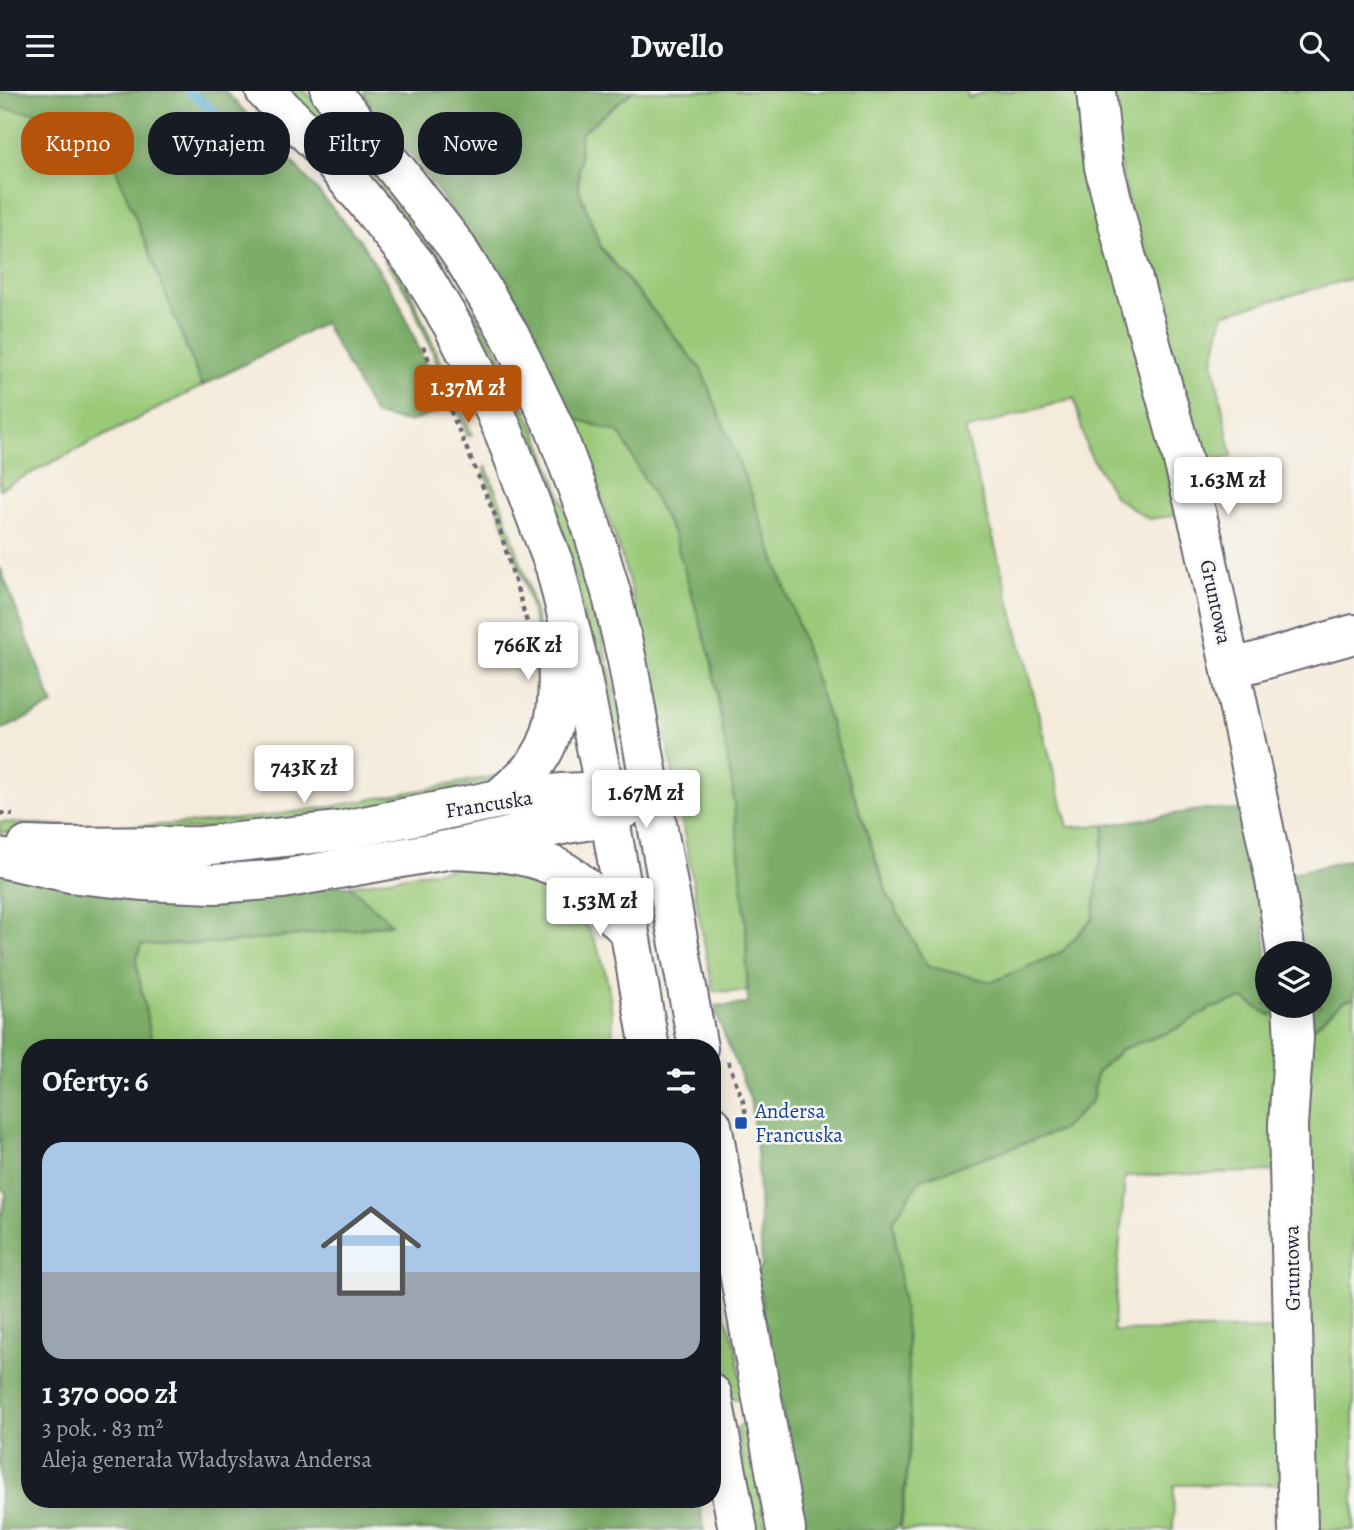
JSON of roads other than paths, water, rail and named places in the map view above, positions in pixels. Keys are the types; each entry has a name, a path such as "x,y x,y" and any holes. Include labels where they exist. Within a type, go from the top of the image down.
{"main road":[{"path":"265,91 316,142 417,266 447,316 492,405 535,511 555,567 579,664 648,1039"},
{"name":"Gruntowa","path":"1096,91 1104,167 1197,517 1275,880 1284,941"},
{"path":"336,93 456,246 510,335 555,429 592,525 627,660 696,1039"},
{"path":"499,799 538,760 556,718 558,693 555,567"},
{"path":"1231,669 1354,634"},
{"name":"Francuska","path":"0,858 71,873 144,881 215,884 282,879 452,849 567,824 607,804 650,792"},
{"name":"Francuska","path":"11,830 54,847 202,846 339,831 499,799 607,804"},
{"path":"452,849 499,852 528,858 564,872 599,899 629,932"},
{"name":"Gruntowa","path":"1293,1018 1294,1038 1288,1125 1298,1530"},
{"path":"721,1175 786,1530"},
{"path":"721,1405 763,1408"},
{"path":"721,1441 738,1530"}],"waterway":[{"path":"189,91 215,112"}],"place":[{"name":"Andersa Francuska","path":"741,1123"}]}
